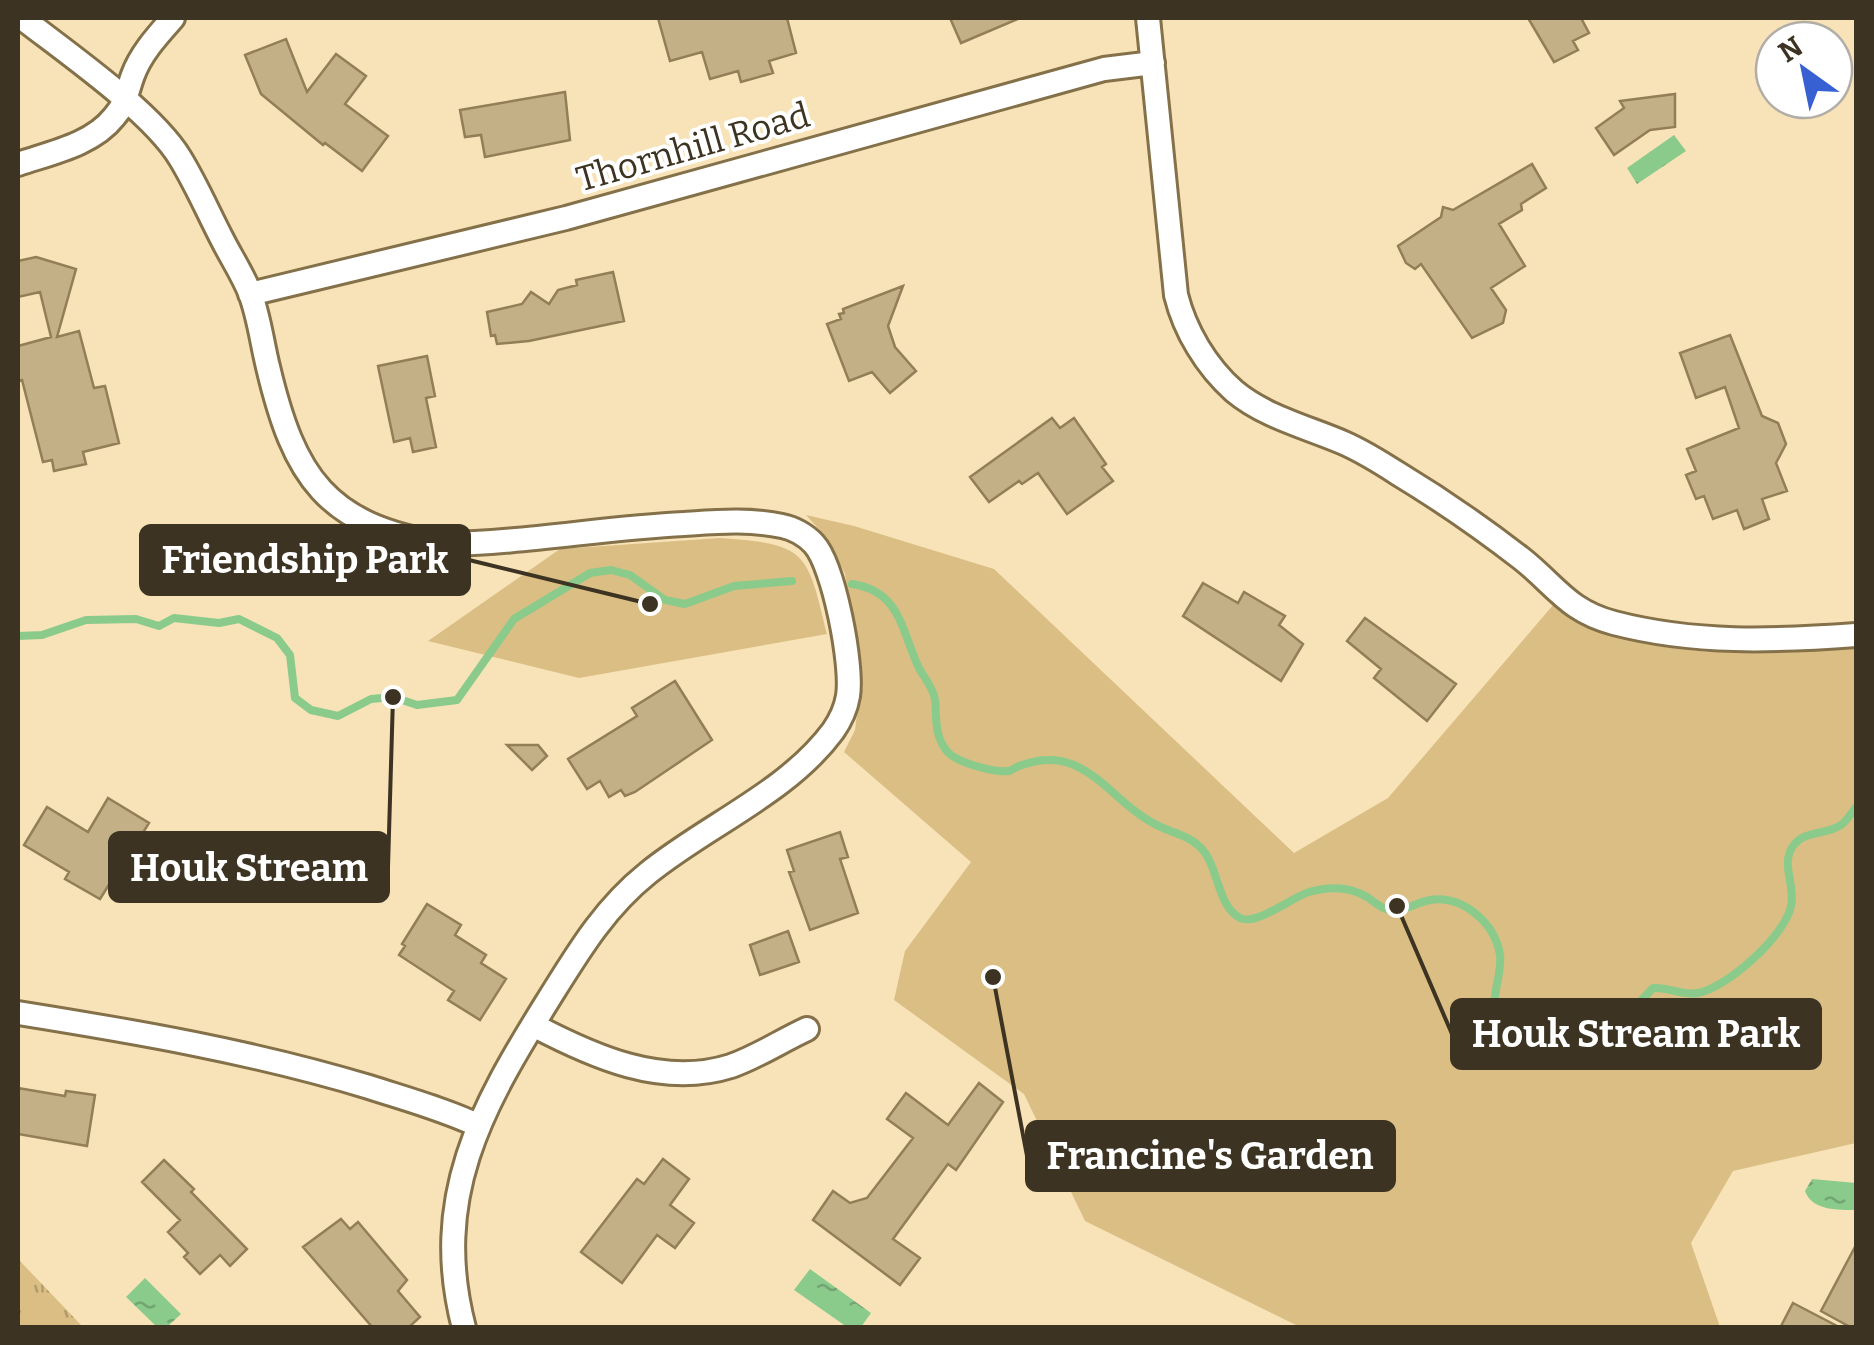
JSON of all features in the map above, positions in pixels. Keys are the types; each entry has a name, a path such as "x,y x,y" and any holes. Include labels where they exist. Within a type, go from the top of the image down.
{"street":[{"path":"22,18 126,101 180,156 250,294 279,413 298,457 318,488 340,509 374,528 408,539 443,544 640,526 731,521 780,525 798,531 812,542 822,554 832,581 849,667 848,696 838,724 805,762 650,872 612,905 588,935 533,1025 477,1126 454,1217 453,1252 464,1328"},
{"path":"18,164 80,142 112,121 126,101 133,74 172,18"},
{"path":"1148,18 1176,295 1188,331 1214,372 1236,392 1253,405 1348,445 1397,472 1526,562 1559,596 1597,617 1675,635 1718,640 1856,635"},
{"name":"Thornhill Road","path":"250,294 566,218 1104,69 1153,62"},
{"path":"18,1013 252,1055 408,1099 477,1126"},
{"path":"533,1025 614,1062 680,1074 731,1066 807,1028"}],"green space":[{"path":"806,515 994,569 1294,853 1388,798 1554,604 1589,625 1626,638 1690,650 1757,653 1856,648 1856,1143 1733,1171 1691,1243 1720,1327 1300,1327 1085,1221 1024,1094 894,1000 905,951 971,862 844,752 855,730 860,691 845,574 827,538"},
{"path":"720,538 771,544 799,558 814,585 827,634 579,678 428,641 560,549"},
{"path":"18,1259 83,1327 18,1327"}],"water":[{"path":"1674,135 1686,151 1637,184 1627,168"},
{"path":"1812,1179 1856,1183 1856,1210 1827,1208 1814,1202 1805,1191"},
{"path":"810,1269 871,1313 861,1327 847,1327 794,1290"},
{"path":"145,1278 181,1314 167,1327 157,1327 126,1297"}],"building":[{"path":"658,18 787,18 796,53 769,61 773,73 741,82 738,71 710,79 702,52 670,61"},
{"path":"950,18 1020,18 961,43"},
{"path":"1528,18 1581,18 1589,33 1573,41 1578,50 1554,62"},
{"path":"286,39 307,92 336,54 366,76 345,104 388,136 362,171 261,94 245,55"},
{"path":"565,92 570,140 485,157 481,135 465,137 460,110"},
{"path":"1675,94 1675,127 1650,130 1614,155 1596,128 1624,108 1620,101"},
{"path":"1532,164 1546,188 1499,224 1525,266 1491,288 1506,310 1503,323 1472,338 1421,264 1415,269 1406,263 1398,246 1441,217 1443,207 1453,210"},
{"path":"36,257 76,269 57,337 79,331 94,388 105,386 119,443 83,452 86,464 54,471 52,460 43,462 22,380 18,381 18,346 51,337 40,292 18,297 18,261"},
{"path":"613,272 624,321 529,341 497,344 495,335 491,336 487,312 522,304 531,292 549,304 558,290 577,285 576,280"},
{"path":"903,286 888,326 895,347 916,371 890,393 872,372 849,381 827,324 841,319 843,309"},
{"path":"1730,335 1762,416 1778,423 1786,444 1776,463 1787,491 1762,499 1769,519 1744,529 1737,510 1713,519 1704,496 1696,499 1686,475 1696,471 1687,449 1739,428 1725,387 1696,398 1680,353"},
{"path":"427,356 435,396 426,398 436,447 413,452 410,438 394,442 378,366"},
{"path":"1052,418 1060,428 1074,418 1113,481 1067,514 1038,473 989,502 970,477"},
{"path":"1203,583 1238,603 1244,592 1285,616 1279,625 1303,644 1281,681 1183,616"},
{"path":"1365,618 1456,684 1427,721 1374,678 1381,669 1347,641"},
{"path":"675,681 712,740 625,796 621,790 609,797 600,781 587,789 568,759 637,716 632,708"},
{"path":"507,745 538,745 547,756 532,770"},
{"path":"108,798 149,823 128,857 135,861 124,880 115,875 100,899 65,879 69,872 24,845 47,807 88,832"},
{"path":"840,832 848,857 840,859 858,913 810,930 789,872 794,871 787,850"},
{"path":"427,904 461,925 455,935 486,955 481,963 506,979 480,1020 448,1000 454,991 399,955"},
{"path":"788,931 799,962 760,975 750,945"},
{"path":"979,1083 1003,1102 956,1170 948,1164 893,1239 920,1258 900,1285 813,1220 833,1191 850,1203 867,1198 913,1138 887,1119 906,1093 948,1125"},
{"path":"18,1088 65,1096 66,1091 95,1095 87,1146 18,1134"},
{"path":"663,1159 689,1179 670,1205 694,1223 675,1248 657,1235 622,1283 581,1252 637,1179 644,1184"},
{"path":"164,1160 247,1249 230,1266 220,1255 200,1274 184,1257 188,1253 168,1232 180,1220 142,1182"},
{"path":"341,1219 350,1229 358,1222 407,1280 398,1291 420,1317 408,1328 373,1328 303,1247"},
{"path":"1856,1245 1856,1328 1852,1328 1821,1311"},
{"path":"1793,1303 1841,1328 1780,1328"}],"waterway":[{"path":"18,636 42,635 86,620 136,619 159,626 174,618 219,623 239,619 277,638 290,655 295,698 311,710 338,716 371,699 393,697 417,705 457,700 514,619 590,573 611,570 630,575 665,600 685,604 734,586 792,581"},
{"path":"852,584 880,595 897,614 933,691 938,732 950,754 994,770 1009,771 1048,760 1085,771 1143,817 1200,847 1226,904 1240,918 1256,918 1309,892 1332,888 1353,891 1392,910 1430,900 1465,907 1484,922 1497,943 1500,961 1494,1007 1517,1022 1543,1030 1573,1035 1592,1033 1621,1017 1653,988 1698,993 1739,971 1767,945 1787,918 1792,898 1788,860 1793,846 1803,837 1841,825 1856,807"}],"place":[{"name":"Friendship Park","path":"650,604"},
{"name":"Houk Stream","path":"393,697"},
{"name":"Houk Stream Park","path":"1397,906"},
{"name":"Francine's Garden","path":"993,977"}]}
